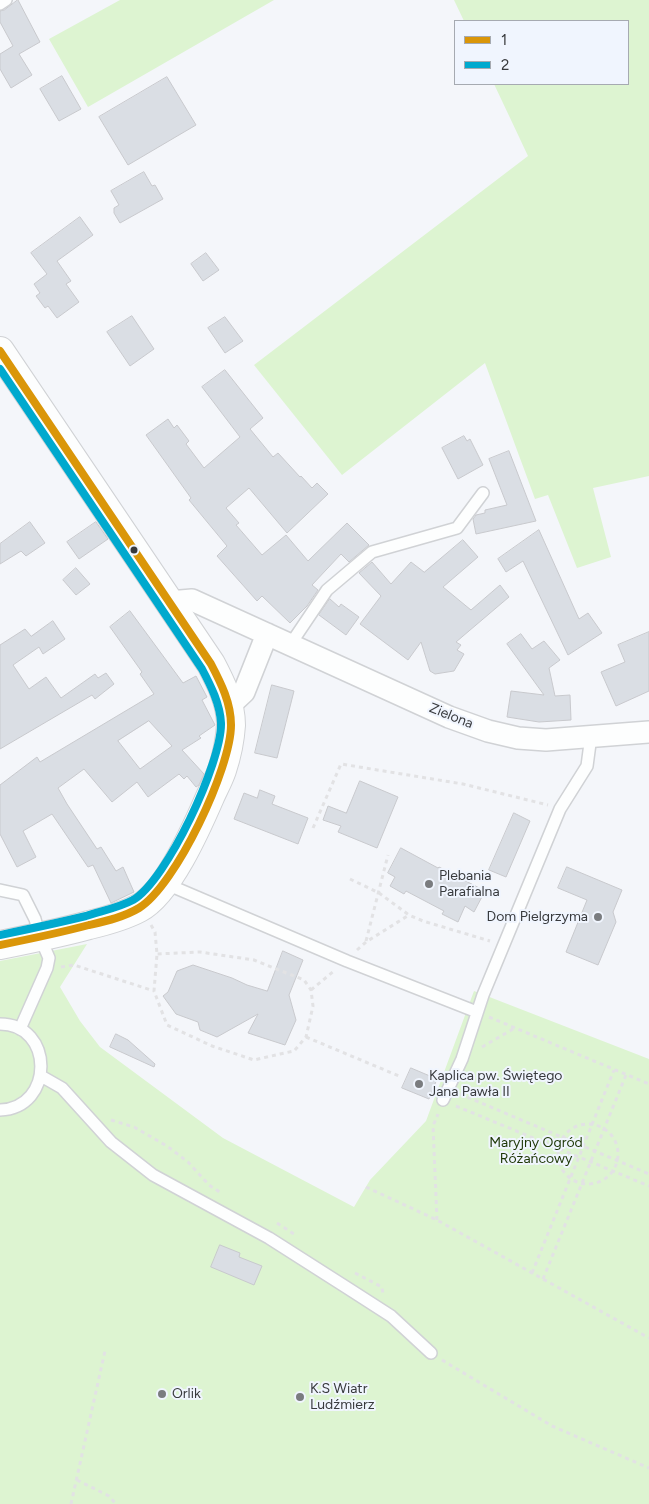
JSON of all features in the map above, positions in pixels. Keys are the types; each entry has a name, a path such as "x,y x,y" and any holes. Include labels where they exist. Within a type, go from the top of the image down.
{"street":[{"path":"0,352 211,664 221,683 229,706 231,724 229,746 222,771 182,856 151,899 141,908 120,916 40,937 0,945"},
{"name":"Zielona","path":"169,602 192,600 449,717 488,731 518,738 546,740 649,732"},
{"path":"229,706 244,692 266,634"}],"lane":[{"path":"0,4 6,0"},
{"path":"290,645 327,590 372,552 457,528 483,493"},
{"path":"443,1100 462,1059 477,1012 503,945 560,808 587,766 591,736"},
{"path":"164,883 477,1012"},
{"path":"0,890 23,895 49,958 47,968 20,1029"},
{"path":"0,1024 20,1029 30,1038 38,1049 41,1062 41,1076 36,1088 27,1099 16,1106 0,1110"},
{"path":"41,1076 62,1088 111,1142 153,1175 269,1238 379,1308 391,1316 431,1353"}],"path":[{"path":"313,828 341,764 463,784 560,808"},
{"path":"366,942 388,854"},
{"path":"350,879 379,892 409,915 503,945"},
{"path":"141,908 155,932 157,954 154,991 166,1025 212,1046 254,1060 294,1051 306,1037 313,1006 311,990 304,980 254,960 200,952 157,954"},
{"path":"47,968 74,965 154,991"},
{"path":"477,1012 649,1084"},
{"path":"462,1059 514,1028"},
{"path":"306,1037 399,1076"},
{"path":"532,1273 614,1070"},
{"path":"543,1279 626,1075"},
{"path":"448,1089 649,1174"},
{"path":"437,1220 433,1126 443,1100 649,1186"},
{"path":"88,1117 108,1119 134,1127 188,1162 209,1185 225,1196"},
{"path":"584,1123 593,1123 605,1128 612,1134 618,1151 618,1160 612,1172 599,1182 590,1184 582,1184 570,1179 559,1166 557,1157 557,1149 562,1137 568,1130 584,1123"},
{"path":"366,1187 437,1220 649,1338"},
{"path":"275,1222 298,1237"},
{"path":"350,1271 382,1287 384,1293 379,1308"},
{"path":"71,1504 105,1351"},
{"path":"431,1353 552,1426 649,1468"},
{"path":"77,1480 109,1496 116,1504"}],"green space":[{"path":"120,0 274,0 88,107 49,39"},
{"path":"454,0 649,0 649,476 593,488 611,557 577,568 548,495 535,499 485,363 342,475 254,365 528,156 494,85 629,85 629,20 464,20"},
{"name":"Maryjny Ogród Różańcowy","path":"87,944 60,987 80,1021 100,1047 223,1138 354,1207 370,1180 426,1121 474,991 649,1059 649,1504 0,1504 0,961"}],"building":[{"path":"18,0 40,42 19,54 32,75 11,88 0,69 0,54 13,46 0,22 0,11"},
{"path":"62,76 81,109 59,121 40,89"},
{"path":"167,77 196,125 128,165 99,117"},
{"path":"144,172 152,186 155,185 163,199 120,223 114,213 114,208 119,205 111,191"},
{"path":"80,217 93,235 57,261 71,281 66,284 79,302 57,318 48,306 45,308 36,296 40,293 34,284 47,274 31,253"},
{"path":"206,253 219,270 203,281 191,264"},
{"path":"132,316 154,349 130,366 107,332"},
{"path":"225,317 243,341 225,353 208,328"},
{"path":"225,370 263,418 250,429 273,457 278,453 312,488 317,483 328,494 287,533 249,488 226,508 239,523 236,525 262,555 286,535 308,561 347,523 369,545 349,562 341,554 312,585 318,590 307,606 290,623 262,596 257,601 217,556 227,546 189,500 191,498 146,435 168,419 174,428 177,425 189,441 186,444 204,468 240,437 202,387"},
{"path":"464,436 467,441 470,439 483,465 458,479 442,448"},
{"path":"509,451 536,521 476,534 473,519 476,515 485,513 485,510 507,505 489,459"},
{"path":"30,522 45,543 26,556 21,551 0,564 0,544"},
{"path":"96,522 108,539 79,559 67,542"},
{"path":"539,530 579,619 588,613 602,633 568,655 523,561 506,572 498,559"},
{"path":"463,540 478,557 443,587 471,610 500,585 509,597 456,642 461,645 457,650 464,654 454,671 435,674 430,671 421,642 408,660 360,624 381,596 359,573 372,562 391,584 411,562 424,572"},
{"path":"76,568 90,584 76,595 63,580"},
{"path":"330,599 339,607 341,604 359,617 346,635 319,615"},
{"path":"130,611 183,683 196,676 207,697 202,700 215,725 199,736 201,738 182,750 204,774 199,785 196,787 187,776 184,779 179,774 148,797 137,782 112,802 84,769 58,788 97,849 101,847 116,871 123,867 134,892 111,903 93,865 88,867 52,814 23,831 36,857 17,867 0,834 0,785 37,757 40,762 154,694 140,674 142,672 110,627","holes":["149,721 172,746 140,769 118,741"]},
{"path":"53,621 65,639 43,654 39,647 13,665 29,689 46,677 61,698 95,674 98,678 106,673 114,684 95,699 92,695 0,749 0,645 25,629 31,636"},
{"path":"649,632 649,691 616,706 601,672 625,662 618,645"},
{"path":"521,634 532,649 544,641 560,660 549,668 555,696 570,695 571,720 539,722 507,717 511,691 544,695 507,644"},
{"path":"272,685 294,691 277,758 255,753"},
{"path":"360,781 398,797 377,848 338,832 341,826 323,820 328,806 346,813"},
{"path":"260,790 275,796 272,804 308,818 298,844 234,819 244,793 257,798"},
{"path":"514,813 530,821 506,877 489,870"},
{"name":"Plebania Parafialna","path":"401,848 485,891 474,912 465,906 458,922 442,914 444,911 406,891 404,894 390,886 395,877 388,873"},
{"name":"Dom Pielgrzyma","path":"567,867 622,890 613,912 616,922 598,965 566,952 587,900 558,888"},
{"path":"283,951 303,960 289,995 296,1020 285,1045 248,1033 258,1014 217,1037 200,1030 198,1022 176,1014 163,996 168,992 177,971 193,965 267,991"},
{"path":"116,1034 128,1040 155,1064 154,1067 110,1047"},
{"name":"Kaplica pw. Świętego Jana Pawła II","path":"411,1068 437,1079 429,1099 402,1088"},
{"path":"220,1245 240,1253 239,1257 262,1266 254,1285 211,1267"}],"transit line":[{"name":"1","path":"0,351 211,664 222,686 231,717 229,744 212,796 184,851 169,876 154,895 139,908 115,918 0,945"},
{"name":"2","path":"0,369 202,669 217,702 221,723 219,741 203,791 176,845 147,888 133,900 115,907 86,916 0,935"}],"place":[{"name":"Plebania Parafialna","path":"429,884"},
{"name":"Dom Pielgrzyma","path":"598,917"},
{"name":"Kaplica pw. Świętego Jana Pawła II","path":"419,1084"},
{"name":"Orlik","path":"162,1394"},
{"name":"K.S Wiatr Ludźmierz","path":"300,1397"}]}
